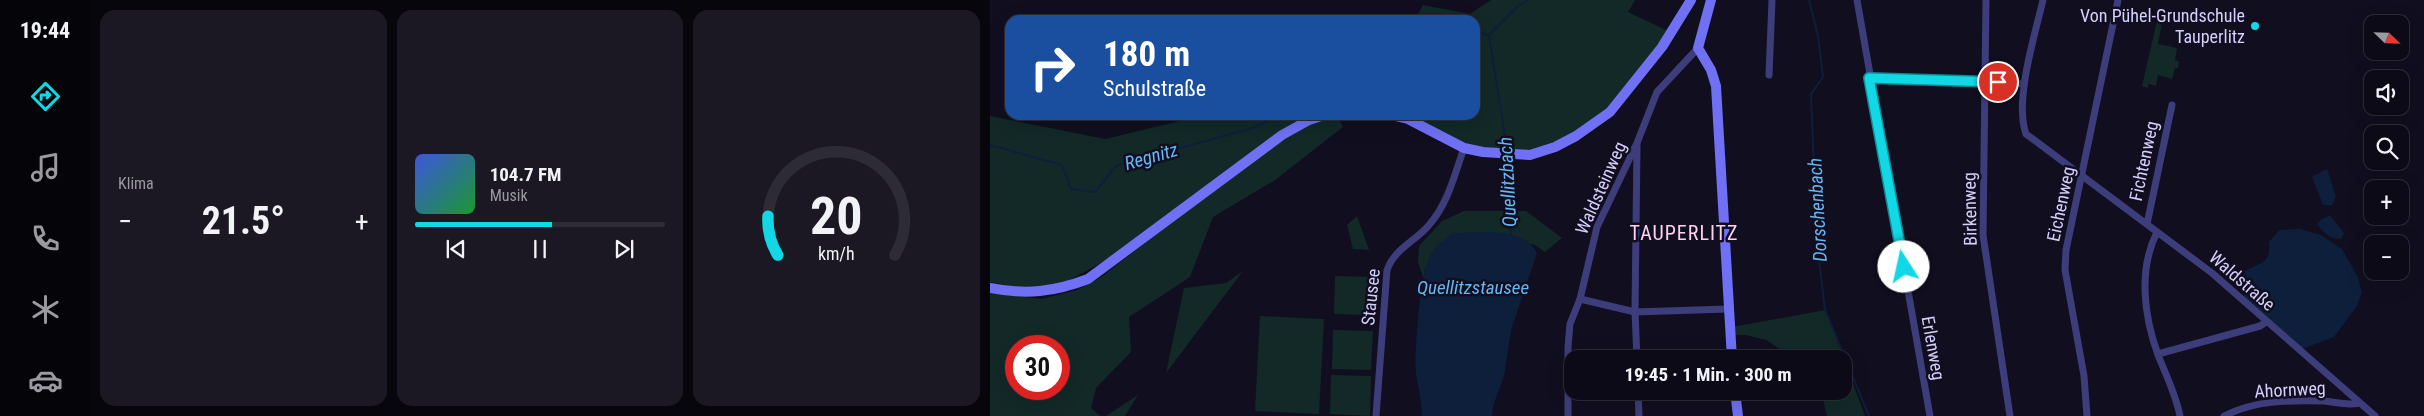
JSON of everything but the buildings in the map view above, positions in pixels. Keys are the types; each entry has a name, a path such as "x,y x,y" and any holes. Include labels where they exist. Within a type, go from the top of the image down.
{"street":[{"path":"1408,120 1464,148 1497,155 1530,156 1576,136 1610,112 1662,47 1691,0"},
{"path":"1711,0 1698,48 1711,70 1716,86 1731,350"},
{"path":"1769,76 1772,0"},
{"name":"Erlenweg","path":"1857,0 1869,78 1930,416"},
{"name":"Birkenweg","path":"1986,0 1983,235 2010,416"},
{"name":"Waldstraße","path":"2043,0 2024,84 2023,126 2026,134 2082,178 2212,273 2375,416"},
{"name":"Eichenweg","path":"2087,416 2084,376 2065,270 2066,250 2118,0"},
{"name":"Waldsteinweg","path":"1568,416 1570,324 1580,299 1597,227 1637,143 1657,92 1698,48"},
{"path":"1869,78 2024,84"},
{"name":"Fichtenweg","path":"2146,224 2172,105"},
{"path":"990,288 1038,292 1061,289 1088,279 1282,134 1309,120"},
{"path":"1637,143 1635,312 1637,350"},
{"name":"Stausee","path":"1376,416 1387,270 1394,255 1430,225 1437,215 1464,148"},
{"path":"2158,232 2152,243 2146,268 2148,326 2180,416"},
{"path":"1580,299 1635,312 1728,310"},
{"path":"2158,354 2260,326 2266,322"},
{"path":"1638,400 1639,416"},
{"path":"1736,400 1738,416"},
{"name":"Ahornweg","path":"2224,416 2253,405 2281,402 2326,402 2352,405 2359,403"}],"green space":[{"path":"1491,0 1635,0 1628,12 1670,32 1627,96 1556,148 1497,157 1403,120 1480,120 1480,15 1418,15 1423,5 1470,14"},
{"path":"2157,21 2162,22 2158,44 2177,48 2175,60 2179,62 2172,79 2158,75 2156,86 2148,84 2148,88 2142,86"},
{"path":"990,116 1105,139 1184,120 1340,120 1343,127 1275,180 1213,217 1190,277 1129,317 1131,352 1096,388 1091,408 1100,416 990,416 990,293 1041,299 1077,290 1100,278 1225,181 1112,257 1062,284 1042,288 1017,287 990,282"},
{"path":"1464,211 1526,211 1562,238 1545,252 1533,244 1425,268 1424,279 1418,263 1419,246 1442,221"},
{"path":"1357,216 1369,250 1353,249 1347,225"},
{"path":"1243,271 1166,373 1184,288 1226,283"},
{"path":"1335,276 1373,277 1372,315 1334,314"},
{"path":"1826,310 1841,350 1781,350 1766,340 1746,335 1732,335 1732,327"},
{"path":"1260,316 1324,319 1319,414 1255,411"},
{"path":"1333,330 1373,331 1371,370 1332,369"},
{"path":"1331,375 1371,376 1370,416 1330,414"},
{"path":"1852,381 1865,416 1827,416 1823,400 1852,400"},
{"path":"1138,395 1125,416 1106,416"}],"water":[{"path":"2327,169 2336,197 2332,205 2323,205 2312,177"},
{"path":"2330,215 2344,233 2341,239 2330,237 2317,224"},
{"path":"2300,229 2321,235 2342,249 2357,275 2362,292 2357,306 2334,337 2302,349 2244,297 2243,282 2245,271 2267,258 2269,242 2279,230"},
{"name":"Quellitzstausee","path":"1499,232 1511,234 1530,244 1537,253 1511,330 1504,376 1493,406 1492,416 1422,416 1416,374 1417,330 1421,293 1424,276 1432,252 1452,233"}],"waterway":[{"name":"Regnitz","path":"1480,32 1489,35 1518,6 1528,0"},
{"name":"Dorschenbach","path":"1809,0 1818,36 1823,77 1811,94 1817,243 1825,310 1869,416"},
{"name":"Quellitzbach","path":"1489,35 1507,149"},
{"name":"Regnitz","path":"990,145 1062,165 1071,189 1095,192 1116,166 1256,127 1269,120"},
{"name":"Quellitzbach","path":"1507,156 1511,234"}],"place":[{"name":"Von Pühel-Grundschule Tauperlitz","path":"2255,26"}],"district":[{"name":"TAUPERLITZ","path":"1684,233"}],"route":[{"path":"1904,267 1869,78 1998,82"}]}
